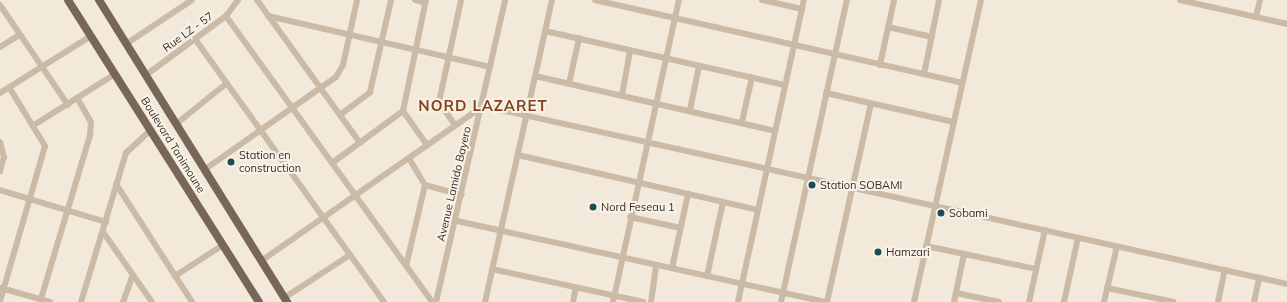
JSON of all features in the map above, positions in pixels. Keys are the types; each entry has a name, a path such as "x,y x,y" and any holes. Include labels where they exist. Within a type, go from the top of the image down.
{"main road":[{"name":"Boulevard Tanimoune","path":"68,0 259,302"},
{"name":"Boulevard Tanimoune","path":"98,0 286,300"}],"street":[{"path":"126,44 192,0"},
{"name":"Rue LZ - 57","path":"146,75 226,16 238,0"},
{"path":"257,0 360,143"},
{"path":"204,170 341,71 357,0"},
{"path":"340,115 370,92 391,0"},
{"path":"332,163 403,111 426,2 415,0"},
{"path":"455,125 439,102 461,0"},
{"name":"Avenue Lamido Bayero","path":"436,302 483,106 505,0"},
{"path":"485,302 552,0"},
{"path":"595,0 794,47 962,83"},
{"path":"613,299 621,257 679,0"},
{"path":"767,0 802,9"},
{"path":"738,302 804,0"},
{"path":"781,302 847,0"},
{"path":"880,65 894,0"},
{"path":"924,74 940,0"},
{"path":"914,302 981,0"},
{"path":"1180,0 1287,24"},
{"path":"1256,17 1260,0"},
{"path":"0,6 68,105"},
{"path":"226,16 432,302"},
{"path":"268,16 382,40 490,67"},
{"path":"888,27 932,37"},
{"path":"545,31 785,85"},
{"path":"0,47 19,35"},
{"path":"0,93 91,36"},
{"path":"569,84 579,38"},
{"path":"195,39 384,302"},
{"path":"622,95 630,51"},
{"path":"690,110 699,66"},
{"path":"34,125 115,74"},
{"path":"536,76 656,102 775,131"},
{"path":"742,122 752,77"},
{"path":"176,124 227,83"},
{"path":"0,301 2,288 44,149 34,125 9,88"},
{"path":"826,93 954,122"},
{"path":"40,301 91,129 78,98"},
{"path":"828,302 871,103"},
{"path":"261,261 324,219 483,106 1287,284"},
{"path":"403,111 428,145"},
{"path":"81,302 106,222 116,184 128,150 151,130"},
{"path":"0,142 4,157 0,171"},
{"path":"518,154 758,210"},
{"path":"406,266 425,185 409,158"},
{"path":"116,184 192,302"},
{"path":"425,185 462,195"},
{"path":"0,190 106,222"},
{"path":"672,268 688,194"},
{"path":"707,276 723,202"},
{"path":"630,217 681,228"},
{"path":"456,221 824,302"},
{"path":"1029,302 1045,230"},
{"path":"103,232 152,302"},
{"path":"1064,302 1078,238"},
{"path":"175,276 223,245"},
{"path":"926,246 1036,269"},
{"path":"1104,302 1117,246"},
{"path":"954,302 964,254"},
{"path":"286,300 350,255"},
{"path":"651,302 656,265"},
{"path":"492,269 576,287 613,299 643,302"},
{"path":"1218,302 1225,270"},
{"path":"123,302 133,274"},
{"path":"1254,302 1259,278"},
{"path":"573,302 576,287"},
{"path":"2,288 40,301 50,302"},
{"path":"1107,288 1143,299 1174,302"},
{"path":"956,293 999,302"}],"place":[{"name":"Station en construction","path":"231,162"},
{"name":"Station SOBAMI","path":"812,185"},
{"name":"Nord Feseau 1","path":"593,207"},
{"name":"Sobami","path":"941,213"},
{"name":"Hamzari","path":"878,252"}],"district":[{"name":"NORD LAZARET","path":"483,106"}]}
